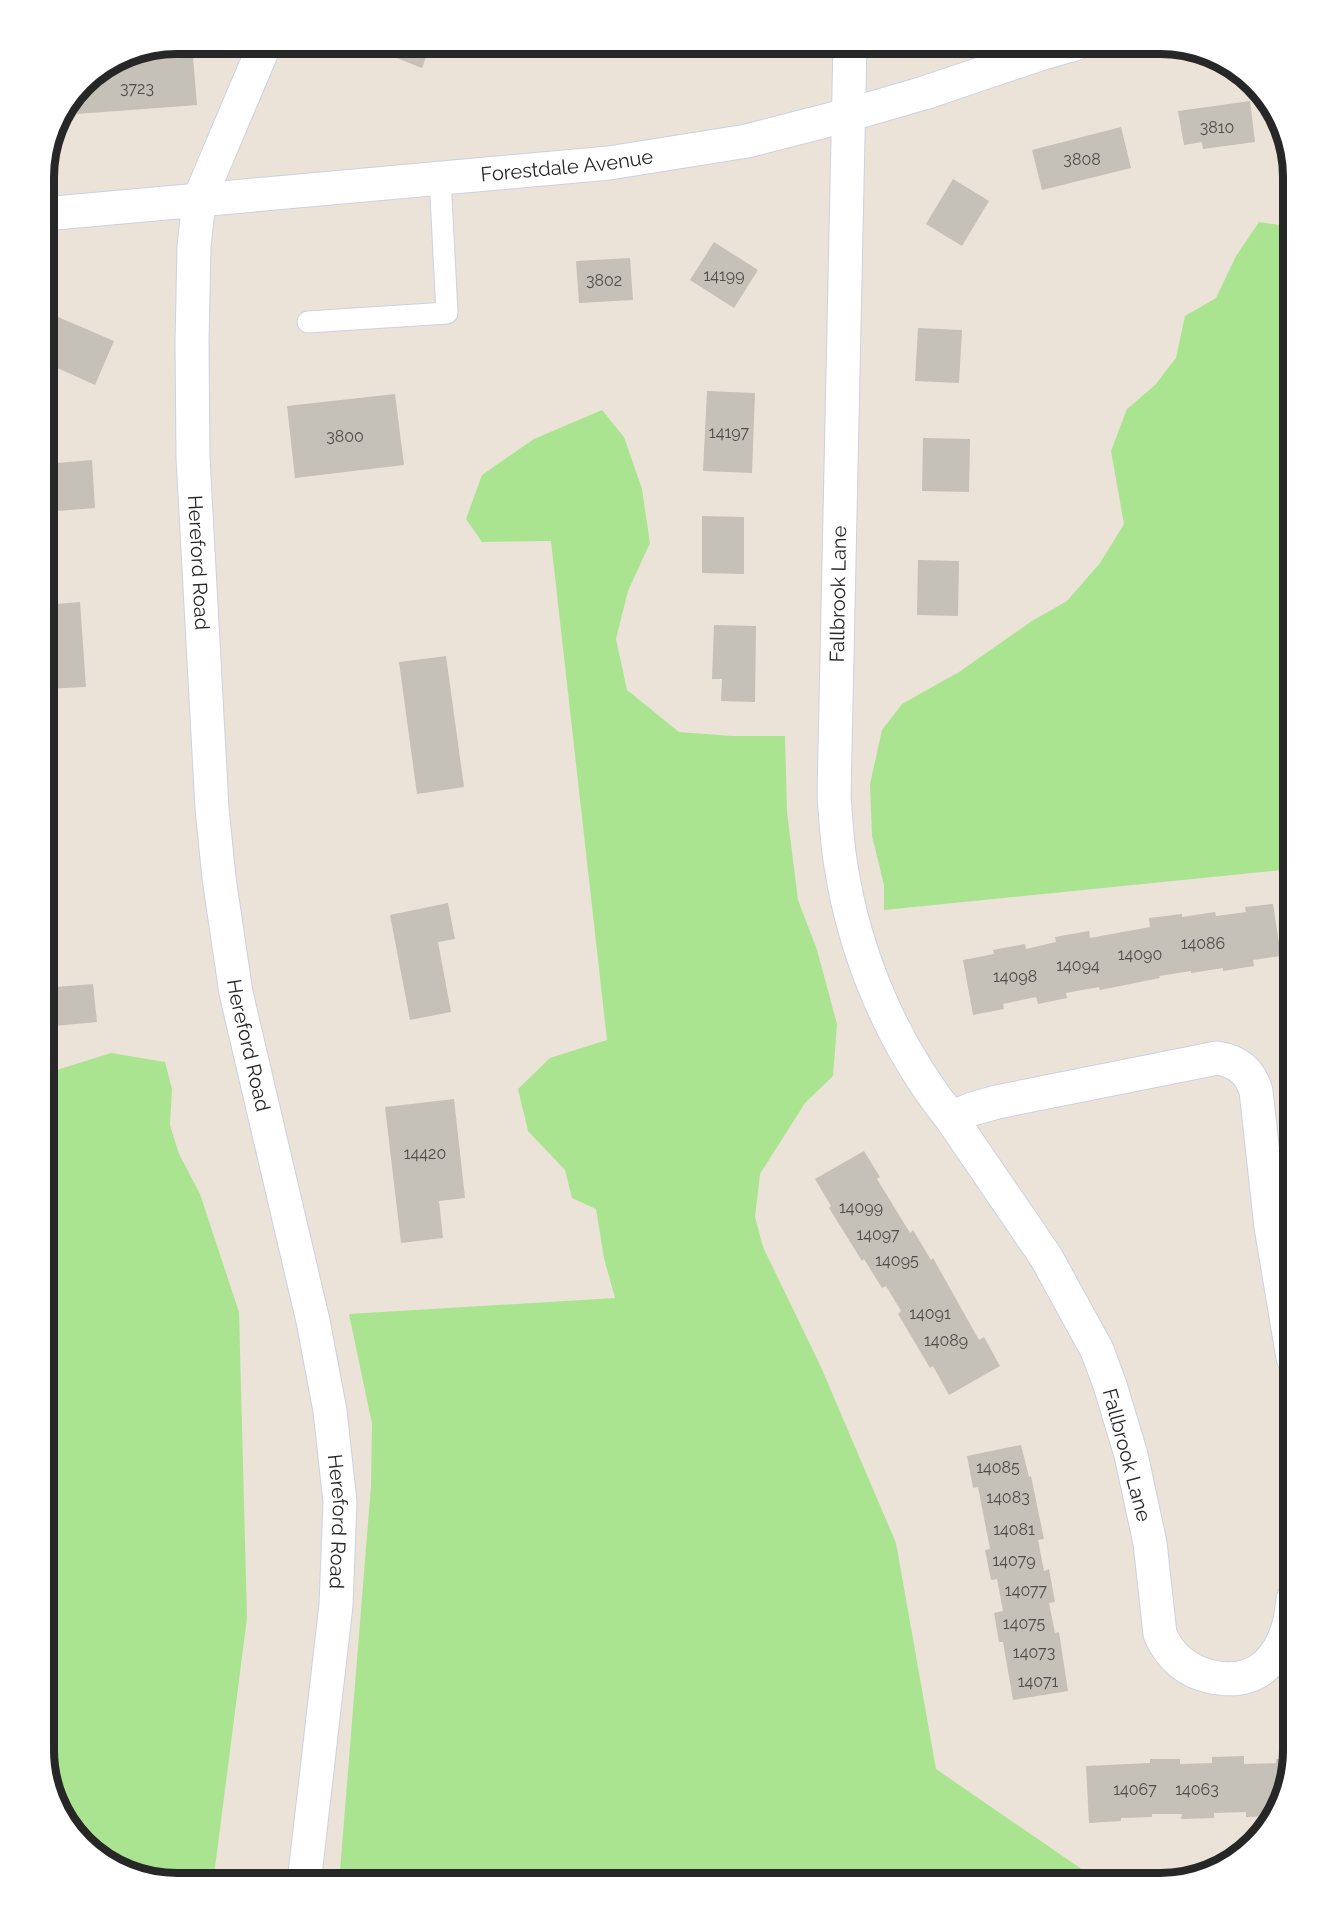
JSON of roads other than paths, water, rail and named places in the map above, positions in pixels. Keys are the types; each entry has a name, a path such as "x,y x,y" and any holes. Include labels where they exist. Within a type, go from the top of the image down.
{"street":[{"name":"Hereford Road","path":"261,54 199,200 194,248 193,458 212,808 219,878 236,993 313,1321 330,1411 340,1502 336,1605 305,1873"},
{"name":"Fallbrook Lane","path":"850,54 834,797 840,865 855,931 877,995 908,1055 1046,1257 1097,1350 1131,1455 1150,1543 1160,1634 1164,1643 1179,1661 1203,1674 1229,1679 1254,1674 1268,1663 1283,1639"},
{"name":"Forestdale Avenue","path":"54,213 609,163 747,141 924,93 1040,54"},
{"path":"951,1118 972,1108 997,1102 1217,1058 1235,1062 1245,1069 1256,1091 1271,1227 1283,1298"}],"lane":[{"path":"308,322 447,313 440,177"}]}
